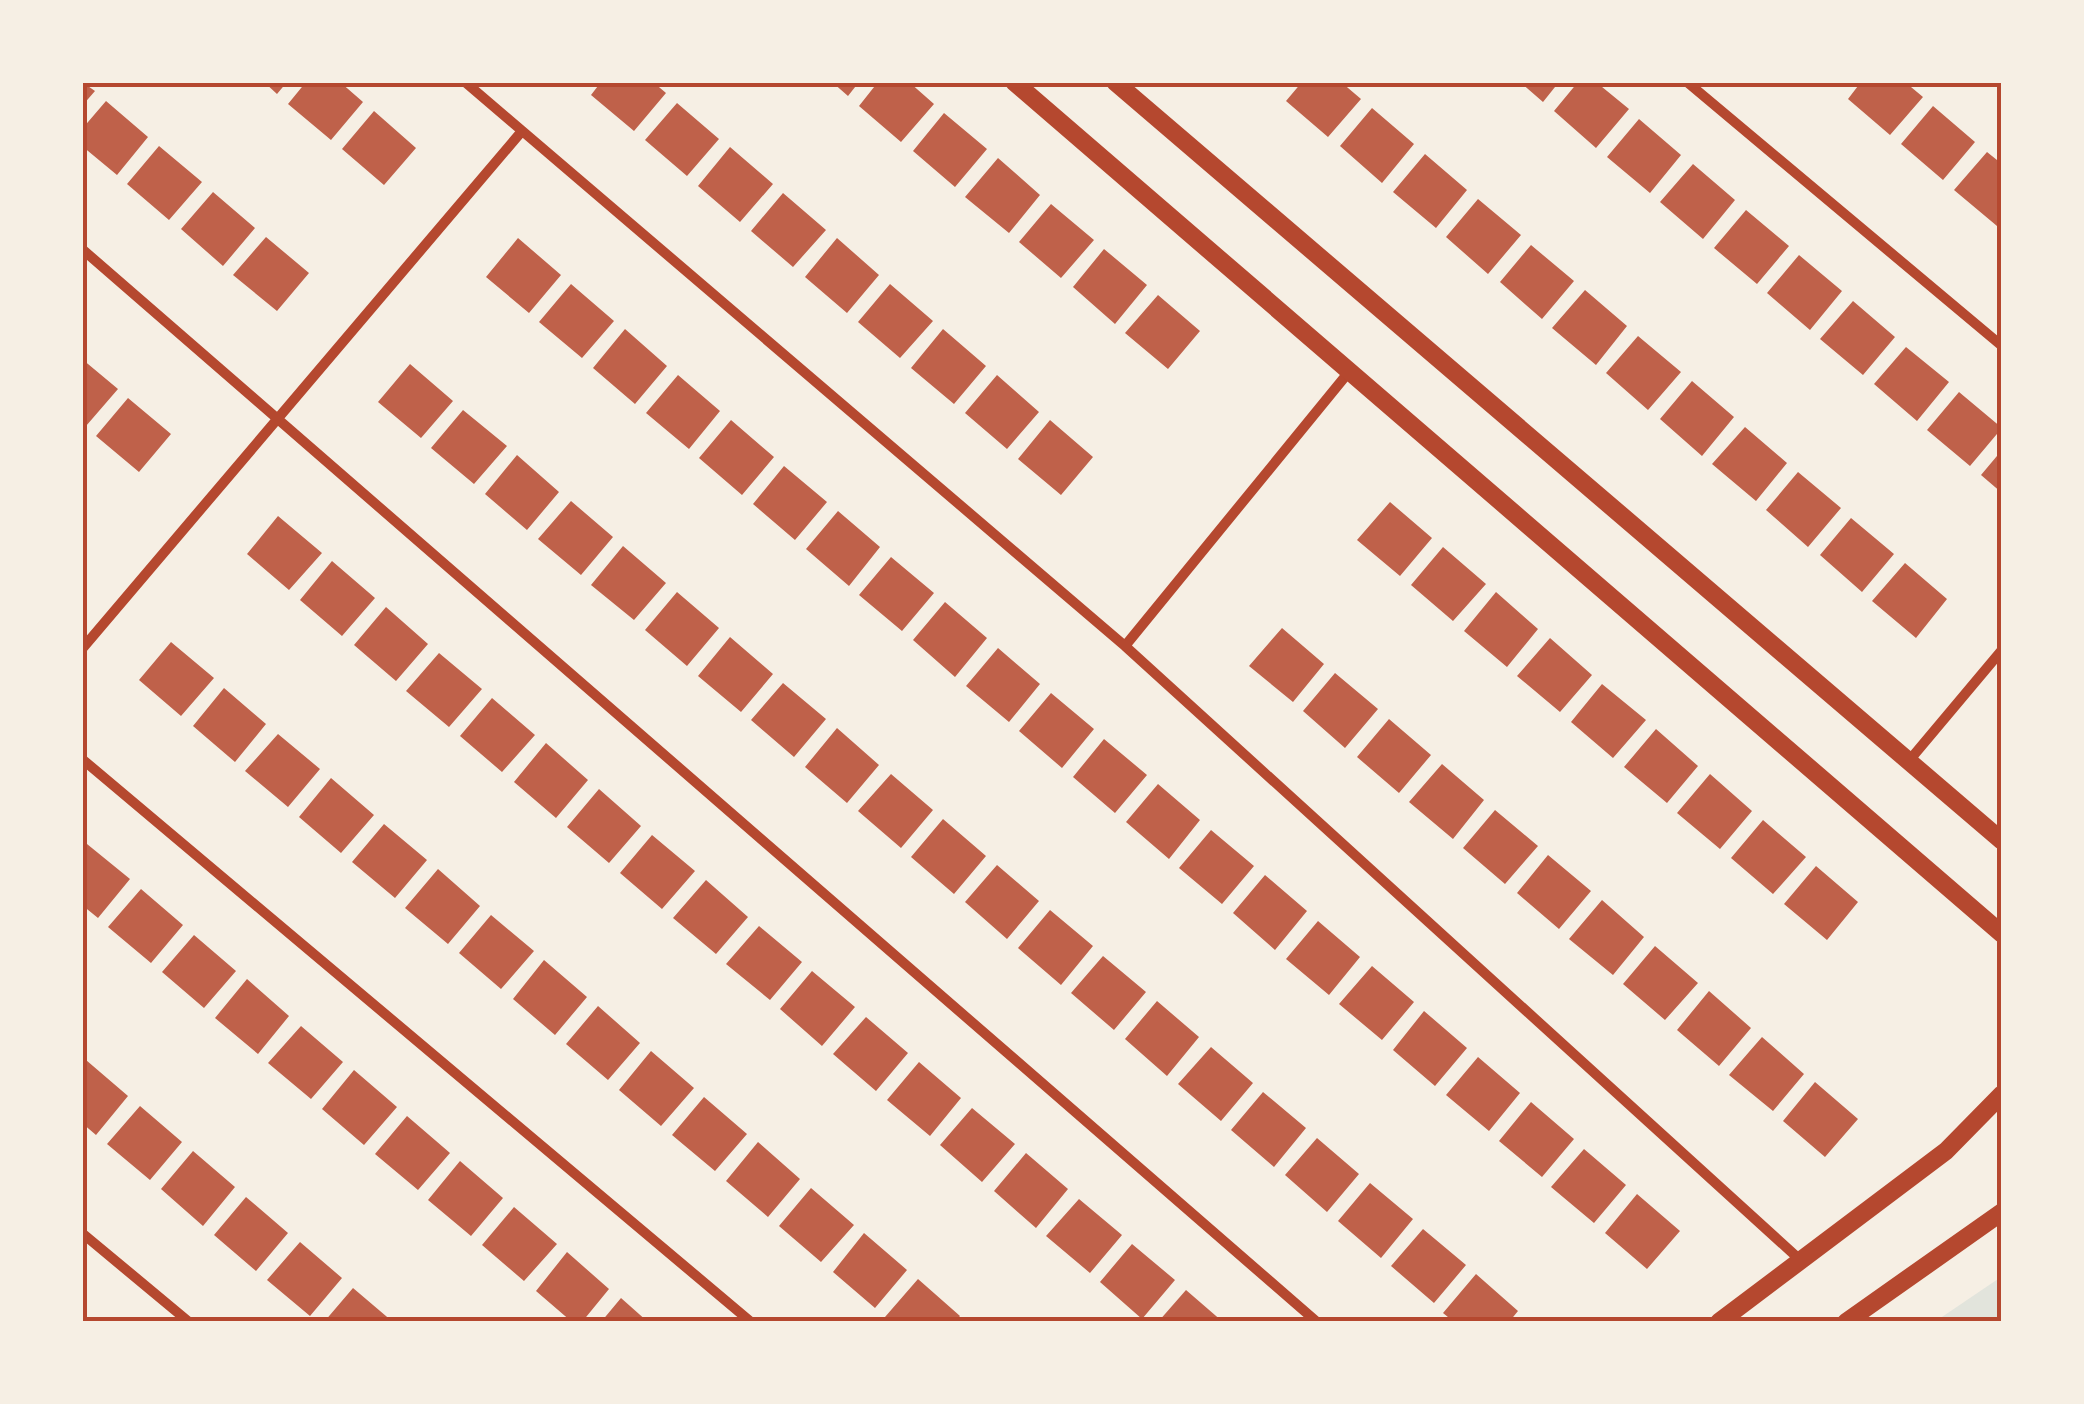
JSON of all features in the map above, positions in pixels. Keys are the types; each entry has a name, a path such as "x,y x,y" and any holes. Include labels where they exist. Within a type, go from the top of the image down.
{"street":[{"path":"466,82 1125,646 1798,1258"},
{"path":"1014,82 2002,934"},
{"path":"1115,82 2002,842"},
{"path":"1687,82 2002,346"},
{"path":"82,649 522,131"},
{"path":"82,249 1318,1322"},
{"path":"1125,646 1348,373"},
{"path":"1908,762 2002,650"},
{"path":"82,759 751,1322"},
{"path":"1719,1322 1798,1258 1946,1151 2002,1094"},
{"path":"1846,1322 2002,1212"},
{"path":"82,1233 188,1322"}],"shaded area":[{"path":"2001,1277 2001,1321 1936,1321"}],"building":[{"path":"82,82 95,91 82,106"},
{"path":"264,82 287,82 277,94"},
{"path":"306,82 340,82 363,102 331,140 288,104"},
{"path":"601,82 653,82 666,93 634,131 591,95"},
{"path":"832,82 859,82 848,96"},
{"path":"878,82 909,82 934,104 901,142 859,106"},
{"path":"1302,82 1341,82 1361,99 1328,137 1286,101"},
{"path":"1520,82 1559,82 1543,102"},
{"path":"1578,82 1596,82 1629,109 1596,148 1554,111"},
{"path":"1861,82 1905,82 1923,97 1890,135 1848,99"},
{"path":"106,101 148,137 117,175 82,146 82,129"},
{"path":"677,103 719,139 687,176 645,140"},
{"path":"1933,106 1975,142 1943,180 1901,144"},
{"path":"1372,108 1414,144 1382,183 1340,146"},
{"path":"374,111 416,148 384,185 342,149"},
{"path":"944,113 987,149 955,187 913,151"},
{"path":"1639,119 1681,155 1650,193 1607,157"},
{"path":"159,146 202,182 169,220 127,184"},
{"path":"730,147 773,184 740,222 698,186"},
{"path":"1987,152 2002,164 2002,221 1997,226 1954,190"},
{"path":"1425,154 1467,190 1436,228 1393,192"},
{"path":"998,158 1040,195 1009,233 965,197"},
{"path":"1693,164 1735,200 1703,239 1660,202"},
{"path":"213,192 255,228 223,266 181,229"},
{"path":"783,193 826,230 793,267 751,231"},
{"path":"1478,199 1521,235 1488,274 1446,237"},
{"path":"1051,204 1094,240 1061,278 1019,242"},
{"path":"1746,210 1789,246 1757,284 1714,248"},
{"path":"266,237 309,273 277,311 233,275"},
{"path":"518,238 561,275 529,313 486,277"},
{"path":"837,238 879,275 847,313 805,277"},
{"path":"1531,245 1574,281 1542,319 1500,282"},
{"path":"1104,249 1147,285 1115,324 1073,287"},
{"path":"1799,255 1842,291 1810,330 1767,293"},
{"path":"571,284 614,321 582,358 539,322"},
{"path":"890,284 933,321 900,358 858,322"},
{"path":"1585,290 1627,326 1596,365 1552,328"},
{"path":"1158,295 1200,331 1168,369 1125,333"},
{"path":"1853,301 1895,337 1863,375 1820,339"},
{"path":"625,329 667,366 635,404 593,368"},
{"path":"943,329 986,366 954,404 911,368"},
{"path":"1638,336 1681,372 1648,410 1606,373"},
{"path":"1906,347 1949,382 1917,421 1874,384"},
{"path":"82,359 118,389 86,426 82,424"},
{"path":"410,364 453,401 421,438 378,402"},
{"path":"678,375 720,411 689,449 646,413"},
{"path":"997,375 1039,412 1007,449 965,413"},
{"path":"1692,381 1734,417 1702,456 1660,419"},
{"path":"1959,392 2002,428 1970,466 1927,430"},
{"path":"128,398 171,434 139,472 96,436"},
{"path":"463,410 507,446 474,484 431,448"},
{"path":"731,420 774,457 742,495 699,458"},
{"path":"1050,420 1093,457 1061,495 1018,459"},
{"path":"1745,427 1787,463 1756,501 1712,464"},
{"path":"2002,450 2002,493 1981,475"},
{"path":"517,455 559,492 527,530 485,494"},
{"path":"784,466 827,502 795,540 753,504"},
{"path":"1798,472 1841,508 1808,547 1766,510"},
{"path":"571,501 613,537 581,575 538,539"},
{"path":"1390,502 1432,538 1400,576 1357,540"},
{"path":"838,511 880,547 849,586 806,549"},
{"path":"278,516 322,553 289,590 247,554"},
{"path":"1851,518 1894,554 1862,592 1820,555"},
{"path":"623,546 666,583 634,620 591,585"},
{"path":"1443,547 1486,584 1453,621 1411,585"},
{"path":"891,557 934,593 902,631 859,595"},
{"path":"332,561 375,598 342,636 300,600"},
{"path":"1905,563 1947,599 1916,638 1872,601"},
{"path":"677,592 719,628 687,666 645,630"},
{"path":"1496,592 1538,629 1507,667 1464,631"},
{"path":"945,602 987,638 955,677 913,640"},
{"path":"386,607 428,644 396,681 354,645"},
{"path":"1282,628 1324,664 1293,702 1249,666"},
{"path":"730,637 773,674 741,712 698,676"},
{"path":"1550,638 1592,675 1560,712 1517,676"},
{"path":"171,642 214,678 181,716 139,680"},
{"path":"998,648 1040,684 1009,722 966,686"},
{"path":"439,653 482,689 449,727 406,691"},
{"path":"1335,673 1378,709 1345,748 1303,711"},
{"path":"783,683 826,719 794,757 751,720"},
{"path":"1602,684 1646,720 1613,758 1571,722"},
{"path":"224,688 266,724 235,762 193,726"},
{"path":"1051,693 1094,729 1062,768 1019,731"},
{"path":"492,698 535,735 502,772 460,736"},
{"path":"1389,719 1431,755 1399,793 1357,757"},
{"path":"837,728 879,765 847,803 805,767"},
{"path":"1656,729 1698,766 1667,803 1624,767"},
{"path":"278,734 320,769 288,807 245,771"},
{"path":"1104,739 1147,775 1115,813 1073,777"},
{"path":"546,743 588,780 556,818 514,782"},
{"path":"1442,764 1484,800 1453,839 1409,802"},
{"path":"891,774 933,810 901,848 858,811"},
{"path":"1710,774 1752,811 1720,849 1677,813"},
{"path":"331,778 374,815 341,853 299,817"},
{"path":"1158,784 1200,820 1169,859 1126,822"},
{"path":"599,789 641,826 609,863 567,827"},
{"path":"1495,810 1538,846 1505,884 1463,848"},
{"path":"943,819 986,856 954,894 911,857"},
{"path":"1763,820 1806,857 1773,894 1731,858"},
{"path":"384,824 427,860 395,898 352,862"},
{"path":"1211,830 1254,866 1222,904 1179,868"},
{"path":"652,835 695,871 662,909 620,873"},
{"path":"87,844 130,879 98,918 82,905 82,849"},
{"path":"1548,855 1591,891 1559,929 1517,893"},
{"path":"997,865 1039,901 1007,939 965,902"},
{"path":"1816,866 1858,902 1827,940 1784,904"},
{"path":"438,869 480,906 448,944 405,908"},
{"path":"1265,875 1307,911 1275,950 1233,913"},
{"path":"706,880 748,917 716,954 673,918"},
{"path":"141,889 183,925 151,963 108,927"},
{"path":"1602,900 1644,937 1613,975 1569,939"},
{"path":"1050,910 1093,946 1061,985 1018,948"},
{"path":"491,915 534,951 501,989 459,953"},
{"path":"1318,921 1360,957 1329,995 1286,959"},
{"path":"759,926 802,962 770,1000 726,964"},
{"path":"194,935 236,971 204,1008 162,972"},
{"path":"1655,946 1698,983 1665,1020 1623,984"},
{"path":"1103,956 1146,992 1114,1030 1071,993"},
{"path":"544,960 587,997 555,1035 513,999"},
{"path":"1372,966 1414,1002 1382,1040 1339,1004"},
{"path":"812,971 855,1007 822,1046 780,1009"},
{"path":"247,979 289,1016 258,1054 215,1018"},
{"path":"1709,991 1751,1028 1719,1066 1677,1030"},
{"path":"1157,1001 1199,1037 1167,1076 1125,1039"},
{"path":"598,1006 640,1043 608,1080 566,1044"},
{"path":"1424,1011 1467,1048 1435,1086 1393,1050"},
{"path":"866,1017 908,1053 876,1091 833,1054"},
{"path":"301,1026 343,1062 311,1099 268,1063"},
{"path":"1762,1037 1804,1074 1773,1111 1729,1075"},
{"path":"1211,1047 1253,1083 1221,1121 1178,1084"},
{"path":"651,1051 694,1088 661,1126 619,1090"},
{"path":"1478,1057 1520,1093 1489,1131 1446,1095"},
{"path":"86,1060 128,1096 96,1135 82,1123"},
{"path":"919,1062 961,1098 930,1136 887,1100"},
{"path":"354,1070 397,1107 364,1145 322,1109"},
{"path":"1815,1082 1858,1119 1825,1157 1783,1121"},
{"path":"1263,1092 1306,1128 1274,1167 1231,1130"},
{"path":"704,1097 747,1134 715,1171 672,1135"},
{"path":"1531,1102 1574,1139 1542,1177 1499,1141"},
{"path":"140,1106 182,1142 150,1180 107,1144"},
{"path":"972,1108 1015,1144 982,1182 940,1145"},
{"path":"407,1116 450,1153 418,1190 375,1154"},
{"path":"1317,1138 1359,1174 1327,1212 1285,1175"},
{"path":"758,1142 800,1179 768,1217 726,1181"},
{"path":"1584,1149 1626,1185 1594,1223 1551,1187"},
{"path":"193,1151 235,1187 203,1226 161,1189"},
{"path":"1026,1153 1068,1189 1036,1228 994,1191"},
{"path":"460,1161 503,1198 471,1236 428,1200"},
{"path":"1370,1183 1413,1219 1381,1258 1338,1221"},
{"path":"811,1188 854,1225 821,1262 779,1226"},
{"path":"1637,1194 1680,1231 1647,1269 1605,1233"},
{"path":"246,1197 288,1233 256,1271 214,1235"},
{"path":"1079,1199 1122,1235 1090,1273 1046,1236"},
{"path":"514,1207 557,1244 524,1281 482,1245"},
{"path":"1423,1229 1466,1265 1434,1303 1391,1266"},
{"path":"864,1233 907,1270 875,1308 833,1272"},
{"path":"300,1242 342,1278 310,1316 267,1280"},
{"path":"1132,1244 1175,1280 1142,1319 1100,1282"},
{"path":"567,1252 609,1289 582,1322 572,1322 536,1291"},
{"path":"1476,1274 1518,1311 1509,1322 1454,1322 1443,1313"},
{"path":"918,1279 960,1316 955,1322 891,1322 885,1317"},
{"path":"353,1288 393,1322 324,1322"},
{"path":"1186,1290 1223,1322 1158,1322"},
{"path":"621,1298 648,1322 601,1322"}]}
